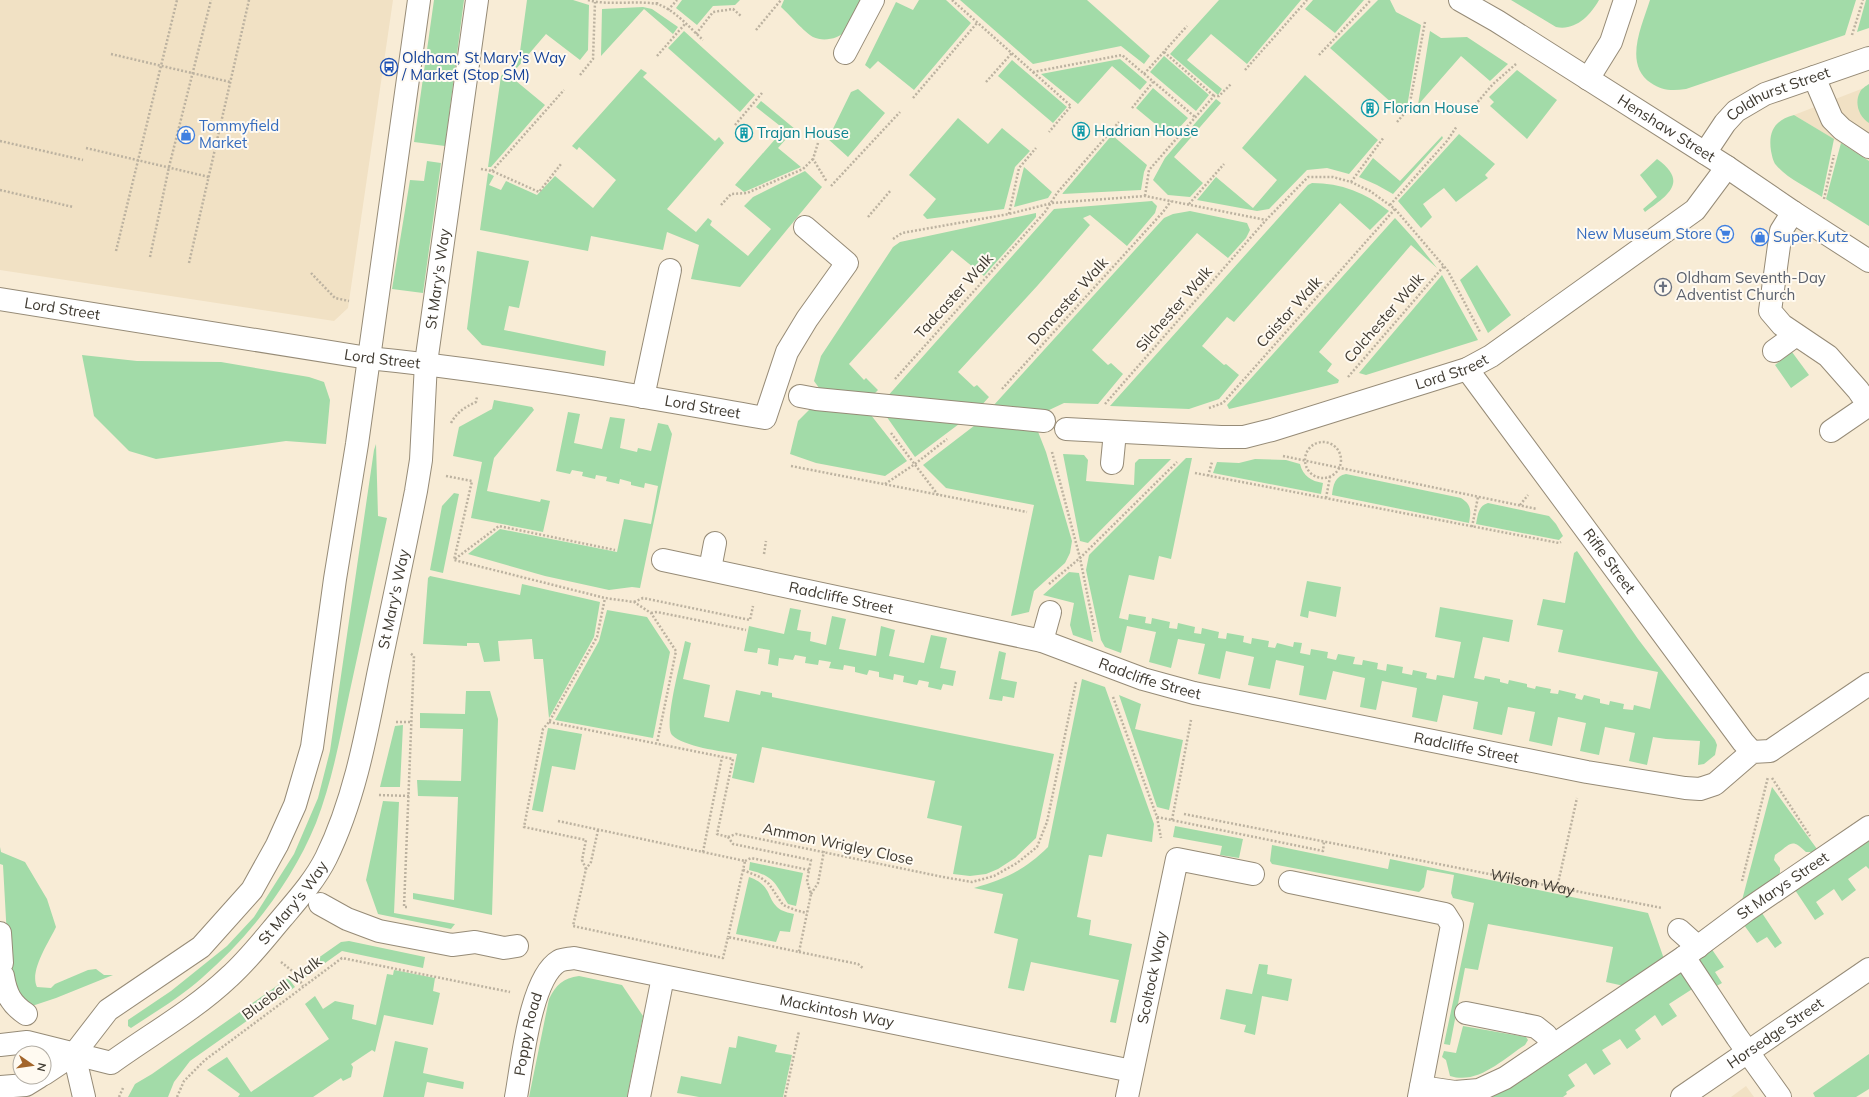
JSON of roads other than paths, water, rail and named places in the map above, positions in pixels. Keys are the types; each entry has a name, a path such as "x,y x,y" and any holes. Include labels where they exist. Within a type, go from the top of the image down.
{"street":[{"path":"52,1069 74,1054 108,1010 201,947 252,890 277,845 295,805 312,747 419,0"},
{"name":"St Mary's Way","path":"0,1045 27,1042 111,1063 135,1045 170,1024 230,976 260,944 304,892 325,859 346,812 367,728 422,460 426,363 477,0"},
{"path":"845,53 873,0"},
{"name":"Henshaw Street","path":"1460,0 1497,21 1727,167 1869,261"},
{"path":"1588,79 1611,42 1624,0"},
{"name":"Coldhurst Street","path":"1705,153 1725,123 1736,111 1765,94 1869,58"},
{"path":"1814,77 1832,119 1842,129 1869,147"},
{"name":"Lord Street","path":"1066,429 1244,437 1272,430 1467,368 1490,356 1695,210 1727,167"},
{"path":"1793,212 1781,232 1770,311 1782,325 1828,356 1858,390 1869,406 1831,431"},
{"name":"Lord Street","path":"0,299 368,358 426,363 765,418 787,352 807,319 847,263 805,228"},
{"path":"643,397 670,270"},
{"path":"1774,351 1796,335"},
{"name":"Rifle Street","path":"1467,368 1743,742 1752,752"},
{"path":"800,396 875,405 1044,420"},
{"path":"1112,463 1115,432"},
{"path":"710,569 715,543"},
{"name":"Radcliffe Street","path":"663,560 1042,641 1144,679 1194,692 1587,772 1685,788 1700,789 1714,784 1752,752"},
{"path":"1042,641 1050,612"},
{"path":"1752,752 1770,751 1869,684"},
{"name":"St Marys Street","path":"1420,1092 1479,1090 1505,1078 1691,952 1731,922 1869,826"},
{"name":"Scoltock Way","path":"1130,1096 1132,1071 1177,859 1253,874"},
{"path":"1290,882 1445,914 1452,925 1420,1092"},
{"path":"320,904 347,919 379,930 452,945 475,942 504,948 517,946"},
{"path":"1679,930 1748,1052 1780,1097"},
{"name":"Mackintosh Way","path":"546,973 559,961 574,958 1132,1071"},
{"path":"1,960 10,1000 26,1014"},
{"name":"Horsedge Street","path":"1682,1097 1869,969"},
{"name":"Poppy Road","path":"516,1097 536,997 546,973"},
{"path":"639,1097 663,977"},
{"path":"1466,1014 1536,1027 1546,1035 1552,1046"},
{"path":"74,1054 84,1097"},
{"path":"0,1087 26,1085"}],"place":[{"name":"Oldham, St Mary's Way / Market (Stop SM)","path":"389,67"},
{"name":"Florian House","path":"1370,108"},
{"name":"Hadrian House","path":"1081,131"},
{"name":"Trajan House","path":"744,133"},
{"name":"Tommyfield Market","path":"186,135"},
{"name":"New Museum Store","path":"1725,234"},
{"name":"Super Kutz","path":"1760,237"},
{"name":"Oldham Seventh-Day Adventist Church","path":"1663,287"}]}
